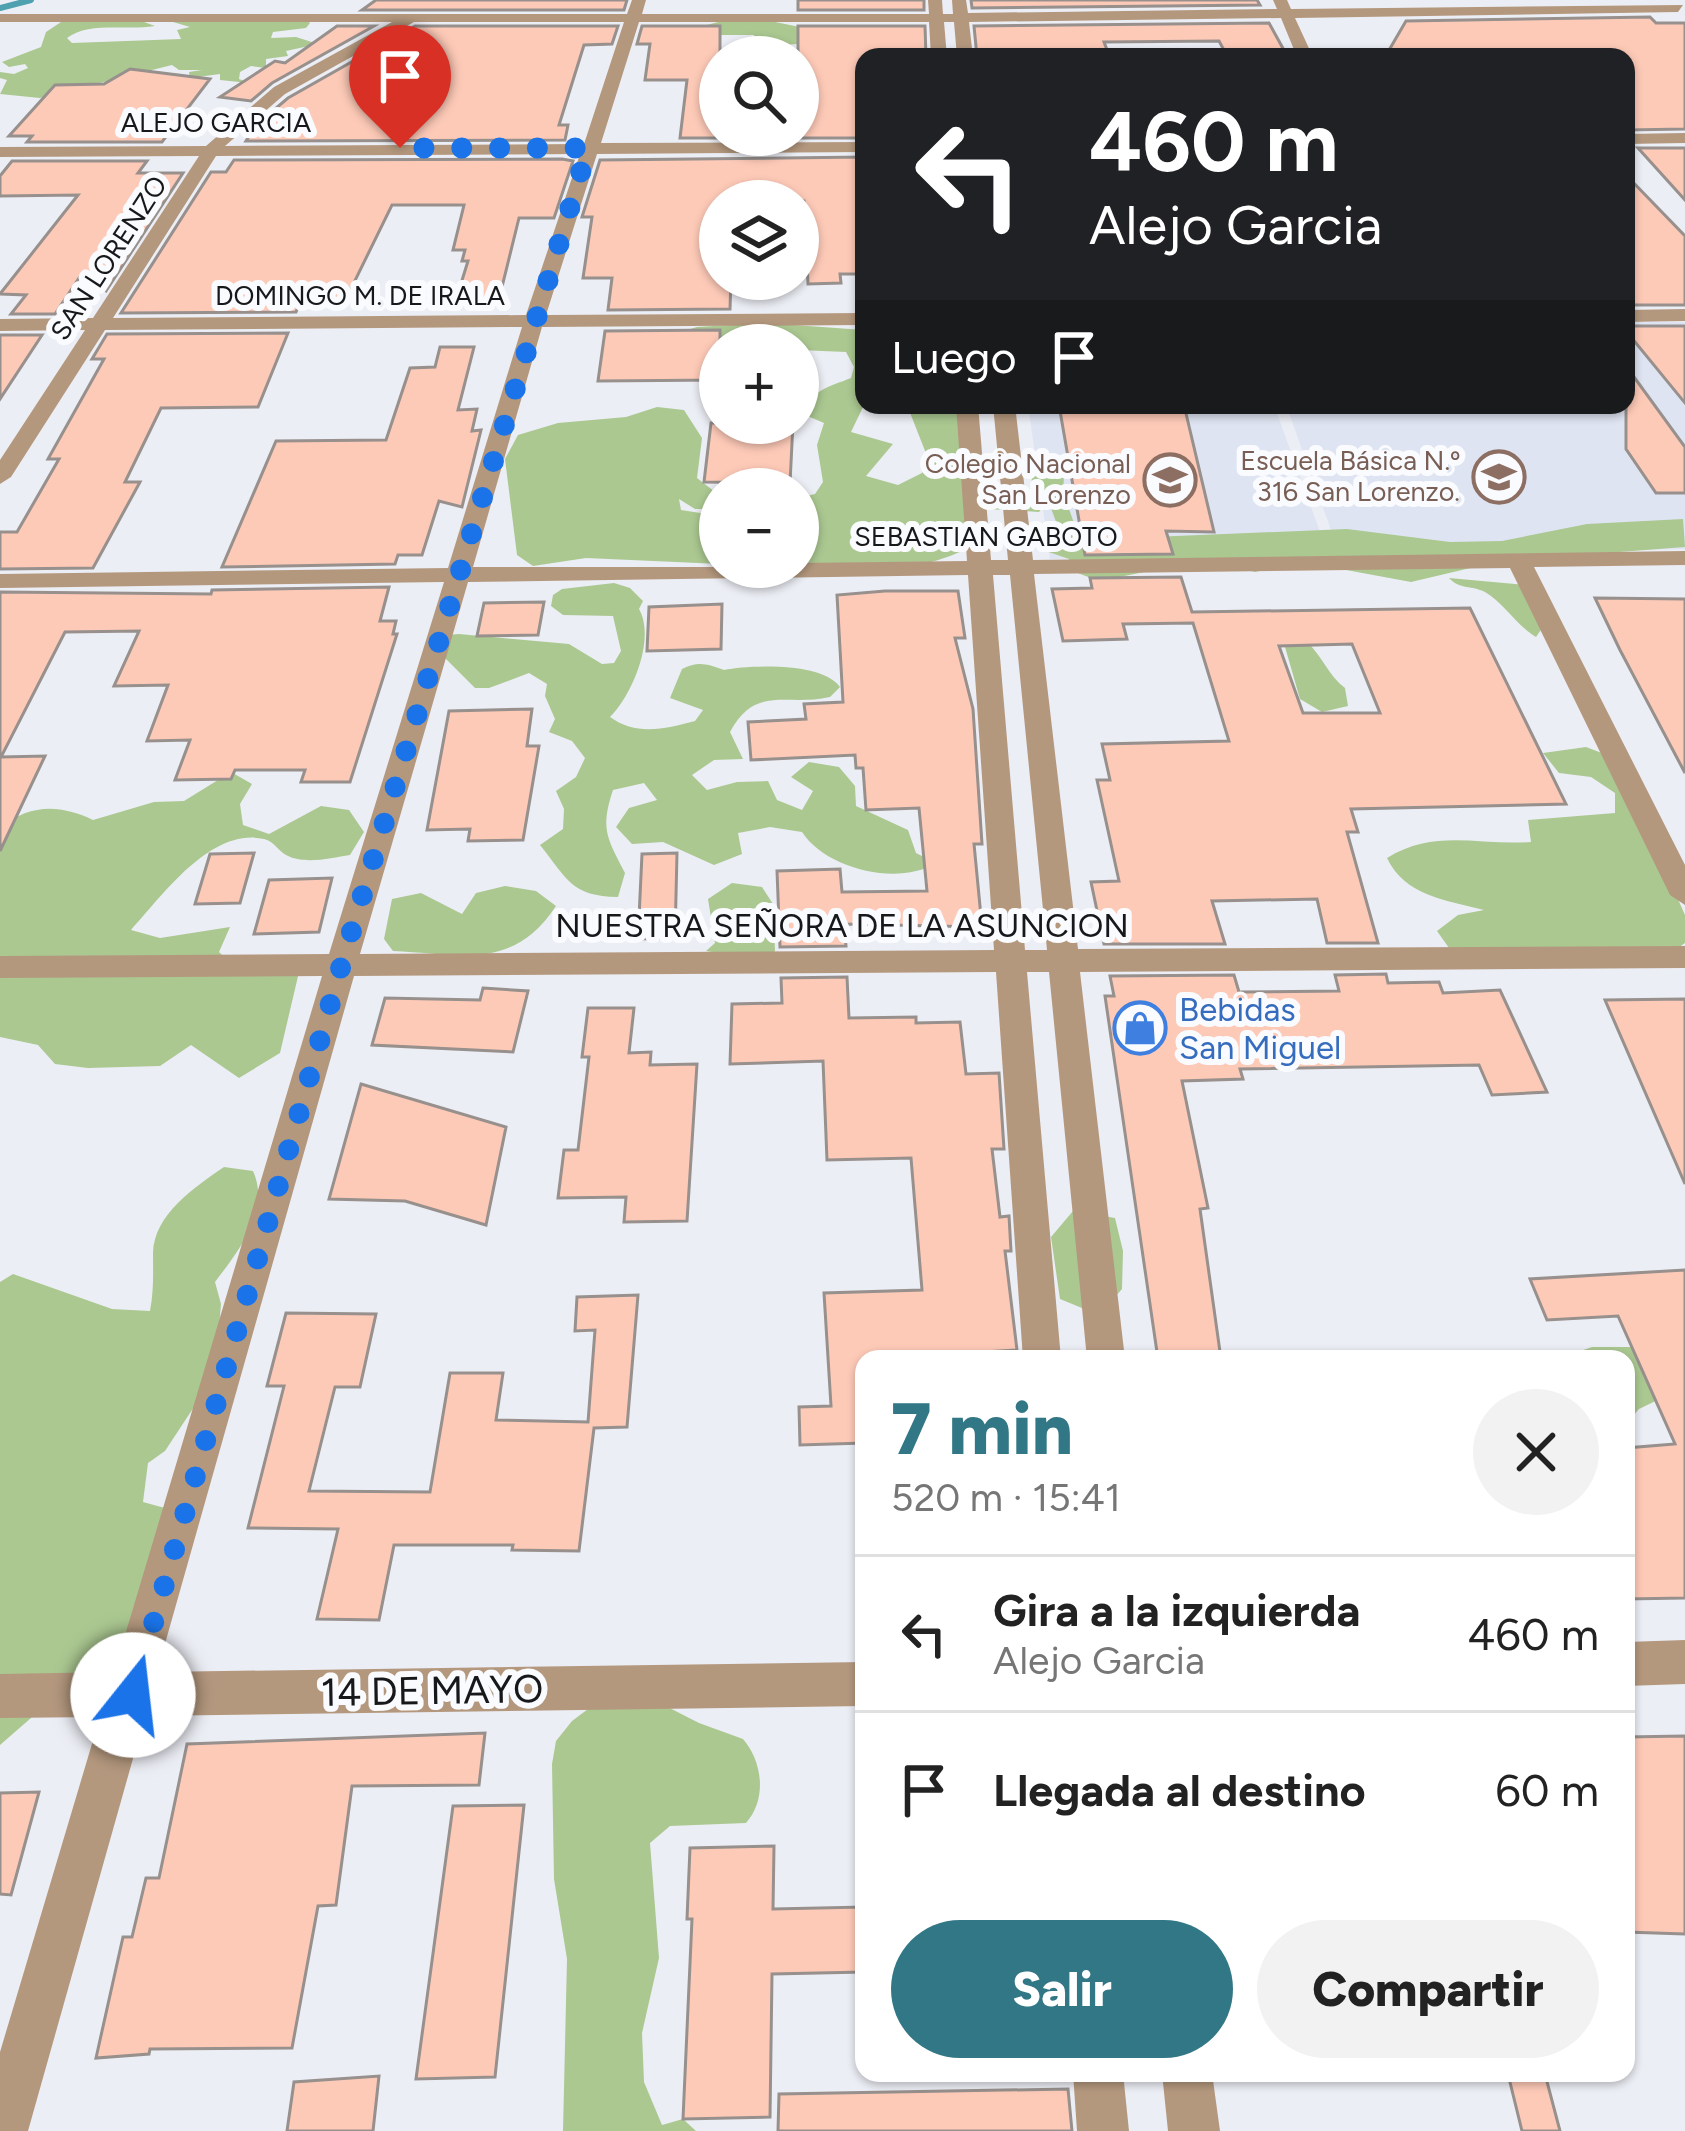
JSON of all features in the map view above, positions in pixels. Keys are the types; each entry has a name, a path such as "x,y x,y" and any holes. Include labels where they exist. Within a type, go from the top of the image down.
{"street":[{"path":"1283,7 1301,48"},
{"path":"0,18 239,15 410,20 635,9 1675,7"},
{"path":"2,2131 133,1695 342,963 588,148 635,9"},
{"path":"936,9 938,48"},
{"path":"959,9 964,48"},
{"name":"SAN LORENZO","path":"0,477 212,149 260,100 410,20"},
{"path":"1635,139 1685,138"},
{"name":"ALEJO GARCIA","path":"0,152 855,147"},
{"path":"1635,316 1685,315"},
{"name":"DOMINGO M. DE IRALA","path":"0,325 855,319"},
{"path":"969,414 1041,1350"},
{"path":"1005,414 1105,1350"},
{"name":"SEBASTIAN GABOTO","path":"0,580 1685,558"},
{"path":"1519,561 1685,895"},
{"name":"NUESTRA SEÑORA DE LA ASUNCION","path":"0,967 1685,957"},
{"path":"1635,1664 1685,1662"},
{"name":"14 DE MAYO","path":"0,1696 855,1684"},
{"path":"1100,2082 1103,2131"},
{"path":"1188,2082 1194,2131"}],"shaded area":[{"name":"Escuela Básica N.º 316 San Lorenzo.","path":"1635,322 1685,322 1685,549 1340,555 1289,414 1635,414"},
{"name":"Colegio Nacional San Lorenzo","path":"1029,414 1277,414 1328,554 1050,559"}],"green space":[{"path":"304,18 310,23 306,28 273,32 271,38 296,37 318,44 266,59 266,68 251,66 240,72 239,79 249,83 220,80 220,74 190,78 189,72 202,70 179,70 172,65 40,98 0,94 7,80 0,78 0,72 14,74 28,68 2,62 41,47 46,32 61,22 136,19 155,26 86,30 67,38 72,43 181,39 177,30 190,27 173,22"},
{"path":"726,20 765,20 800,27 800,36 712,35 699,27"},
{"path":"697,327 699,327 699,341 667,336"},
{"path":"819,327 855,329 855,414 860,414 851,432 893,444 866,476 898,485 922,473 929,461 911,414 958,414 979,463 976,543 912,566 819,567 819,488 823,482 817,445 824,423 819,421 819,393 851,378 854,367 846,352 819,351"},
{"path":"657,407 684,410 699,433 699,509 679,499 681,510 699,513 699,563 586,558 533,566 517,555 505,459 518,435 558,423 626,417"},
{"path":"1053,472 1064,477 1063,492 1080,540 1347,529 1450,542 1502,541 1587,524 1683,519 1685,547 1500,561 1411,582 1303,562 1255,572 1205,560 1099,581 1075,572 1069,559 1046,551 1050,537 1059,530 1048,500 1039,512 989,509 993,496 1031,490 1032,477"},
{"path":"1449,578 1526,585 1545,624 1536,637 1492,597"},
{"path":"614,583 630,588 643,601 639,609 645,635 633,681 610,717 640,729 695,721 703,710 670,698 682,669 694,665 724,670 786,667 818,673 840,687 830,697 773,700 750,708 730,732 743,759 714,760 692,775 707,790 768,781 777,800 802,810 813,791 791,777 809,762 839,767 855,786 856,806 908,830 916,853 936,863 902,873 863,870 827,855 802,832 770,827 738,833 742,854 714,865 663,842 632,844 616,827 629,808 657,800 644,783 613,790 609,803 607,833 625,873 618,897 590,893 572,884 540,845 563,829 564,809 556,791 576,777 585,758 572,741 549,732 555,719 545,696 547,684 529,673 489,688 475,688 443,656 446,635 459,634 569,644 602,664 614,663 621,651 613,616 563,615 551,606 553,595 562,589"},
{"path":"1272,642 1307,642 1345,688 1348,706 1322,712 1300,699 1285,647"},
{"path":"1586,747 1615,758 1685,915 1685,943 1678,948 1454,955 1437,931 1458,915 1484,910 1416,889 1387,858 1440,841 1531,842 1528,820 1615,813 1615,793 1591,777 1559,773 1543,753"},
{"path":"231,772 252,784 240,804 243,825 269,834 321,806 349,810 364,832 350,855 318,860 293,858 264,839 225,843 190,867 131,930 160,938 230,927 219,952 238,970 299,972 280,1053 239,1078 191,1045 160,1066 88,1068 55,1064 38,1045 0,1037 0,828 22,814 45,809 93,820 154,802 184,801"},
{"path":"732,883 762,887 773,904 775,951 765,961 706,951 715,943 708,899"},
{"path":"505,886 536,891 556,906 540,927 504,950 464,955 393,951 384,939 392,899 421,893 462,914 476,893"},
{"path":"224,1167 253,1171 258,1201 250,1230 215,1282 221,1304 215,1375 165,1451 148,1463 143,1502 183,1513 136,1696 39,1711 0,1745 0,1282 13,1274 112,1309 150,1311 153,1253 160,1226 178,1203"},
{"path":"1073,1211 1115,1218 1123,1251 1122,1289 1099,1315 1060,1299 1051,1237"},
{"path":"1632,1347 1635,1350 1583,1350"},
{"path":"1635,1350 1672,1393 1635,1414"},
{"path":"648,1697 743,1739 755,1759 760,1781 757,1803 746,1823 670,1826 650,1843 659,1958 642,2033 644,2082 662,2125 683,2119 696,2131 563,2131 567,1959 554,1879 552,1764 556,1741 592,1706"}],"building":[{"path":"376,0 627,0 624,10 362,10"},
{"path":"798,0 924,0 924,10 798,10"},
{"path":"971,0 1257,0 1260,5 972,8"},
{"path":"1650,17 1656,23 1685,23 1685,129 1635,130 1635,48 1390,48 1406,21"},
{"path":"1269,23 1283,48 1223,48 1219,41 1104,42 1106,48 976,48 974,26"},
{"path":"337,26 374,26 272,83 251,101 220,97 275,61 285,63"},
{"path":"415,26 618,26 612,44 584,45 559,125 568,125 565,140 246,141 256,125 288,98"},
{"path":"642,26 720,26 720,36 699,36 699,138 680,138 687,80 645,80 650,44 637,44"},
{"path":"798,26 925,26 926,48 855,48 855,138 819,138 819,36 798,36"},
{"path":"130,69 210,79 162,142 27,142 32,136 9,136 55,85 104,84"},
{"path":"1638,148 1685,148 1685,200"},
{"path":"855,157 855,274 840,274 841,283 819,284 819,180 699,180 699,300 730,300 730,309 608,310 612,278 583,278 592,217 582,217 600,160"},
{"path":"234,160 573,161 554,218 519,218 498,303 455,303 468,261 462,261 465,250 453,250 464,205 392,205 345,301 301,300 296,312 121,313 211,172 226,172"},
{"path":"12,161 147,161 138,173 183,173 106,291 81,275 55,314 11,314 26,295 0,294 78,195 0,196 0,176"},
{"path":"1635,184 1685,236 1685,305 1635,305"},
{"path":"1635,326 1685,326 1685,403 1635,342"},
{"path":"699,330 699,380 598,381 605,331"},
{"path":"288,333 258,407 161,408 125,482 140,482 93,568 0,569 0,532 17,532 59,459 48,459 104,359 92,359 107,334"},
{"path":"0,335 42,335 0,399"},
{"path":"440,347 474,347 458,410 477,409 472,431 481,430 462,507 439,501 422,555 398,555 395,564 222,567 276,441 386,440 410,368 435,367"},
{"path":"1635,378 1685,447 1685,493 1656,493 1626,449 1626,414 1635,414"},
{"path":"1061,414 1186,414 1214,532 1166,531 1173,554 1085,555"},
{"path":"709,444 792,444 791,468 706,468"},
{"path":"1181,577 1192,612 1470,608 1566,804 1351,809 1358,832 1347,832 1378,943 1327,943 1317,899 1212,901 1225,944 1104,944 1091,882 1119,881 1097,780 1110,780 1102,744 1229,741 1193,623 1123,624 1127,639 1063,641 1052,589 1092,588 1090,578","holes":["1352,644 1380,713 1303,713 1279,646"]},
{"path":"389,587 380,621 396,621 393,634 397,634 350,782 301,782 305,770 235,770 231,779 175,780 190,740 147,741 168,685 114,686 139,631 65,632 1,757 45,756 0,851 0,592 211,594 212,590"},
{"path":"958,591 965,638 955,638 973,709 982,844 974,844 982,927 844,924 846,946 780,947 777,871 840,869 842,892 927,891 919,808 866,810 863,768 856,768 855,755 751,760 748,722 806,719 804,704 843,702 837,595"},
{"path":"1595,598 1685,599 1685,773 1620,650"},
{"path":"544,602 538,635 477,636 484,603"},
{"path":"722,604 721,649 647,651 649,607"},
{"path":"532,709 527,746 539,746 523,840 468,841 470,829 427,830 449,711"},
{"path":"254,853 240,903 195,904 210,854"},
{"path":"677,853 675,938 638,939 642,854"},
{"path":"332,878 319,932 254,934 269,880"},
{"path":"1386,974 1388,983 1439,982 1443,993 1500,990 1547,1092 1492,1095 1479,1065 1240,1069 1243,1079 1182,1081 1208,1208 1200,1209 1220,1350 1157,1350 1105,996 1114,996 1110,976 1234,975 1239,992 1339,991 1335,975"},
{"path":"847,977 849,1018 960,1022 966,1074 999,1073 1004,1149 992,1149 1000,1217 1009,1216 1011,1251 1005,1251 1017,1350 855,1350 855,1443 800,1445 799,1407 831,1406 824,1293 922,1290 911,1158 827,1160 823,1061 730,1064 732,1004 782,1003 781,978"},
{"path":"483,988 528,991 513,1052 372,1045 385,998 480,1000"},
{"path":"1685,999 1685,1184 1605,1000"},
{"path":"588,1008 634,1008 629,1053 651,1052 650,1065 697,1064 687,1221 624,1222 626,1197 558,1198 564,1150 578,1150 589,1057 582,1057"},
{"path":"361,1084 506,1127 486,1225 405,1201 329,1199"},
{"path":"1685,1270 1685,1598 1635,1599 1635,1447 1675,1444 1635,1350 1618,1316 1547,1320 1530,1279"},
{"path":"638,1295 627,1427 594,1428 579,1551 512,1550 513,1545 394,1545 379,1620 317,1619 338,1529 248,1528 284,1386 267,1386 286,1313 376,1314 360,1387 335,1387 309,1491 430,1492 450,1373 503,1373 496,1420 588,1422 595,1330 575,1331 577,1297"},
{"path":"485,1733 479,1785 352,1786 336,1905 318,1906 292,2048 150,2049 149,2054 96,2058 123,1937 132,1937 146,1878 159,1878 187,1744"},
{"path":"1685,1736 1685,1934 1635,1932 1635,1737"},
{"path":"39,1792 11,1895 0,1894 0,1793"},
{"path":"524,1805 495,2077 416,2079 453,1806"},
{"path":"774,1846 773,1909 855,1907 855,1972 772,1974 770,2117 683,2119 692,1919 687,1919 690,1848"},
{"path":"379,2076 373,2131 287,2131 294,2082"},
{"path":"1510,2082 1547,2082 1560,2131 1522,2131"},
{"path":"1068,2089 1072,2131 778,2131 779,2094"}],"waterway":[{"path":"0,8 31,0"}],"place":[{"name":"Escuela Básica N.º 316 San Lorenzo.","path":"1499,477"},
{"name":"Colegio Nacional San Lorenzo","path":"1170,480"},
{"name":"Bebidas San Miguel","path":"1140,1028"}],"route":[{"path":"133,1695 342,963 588,148 400,148"}]}
